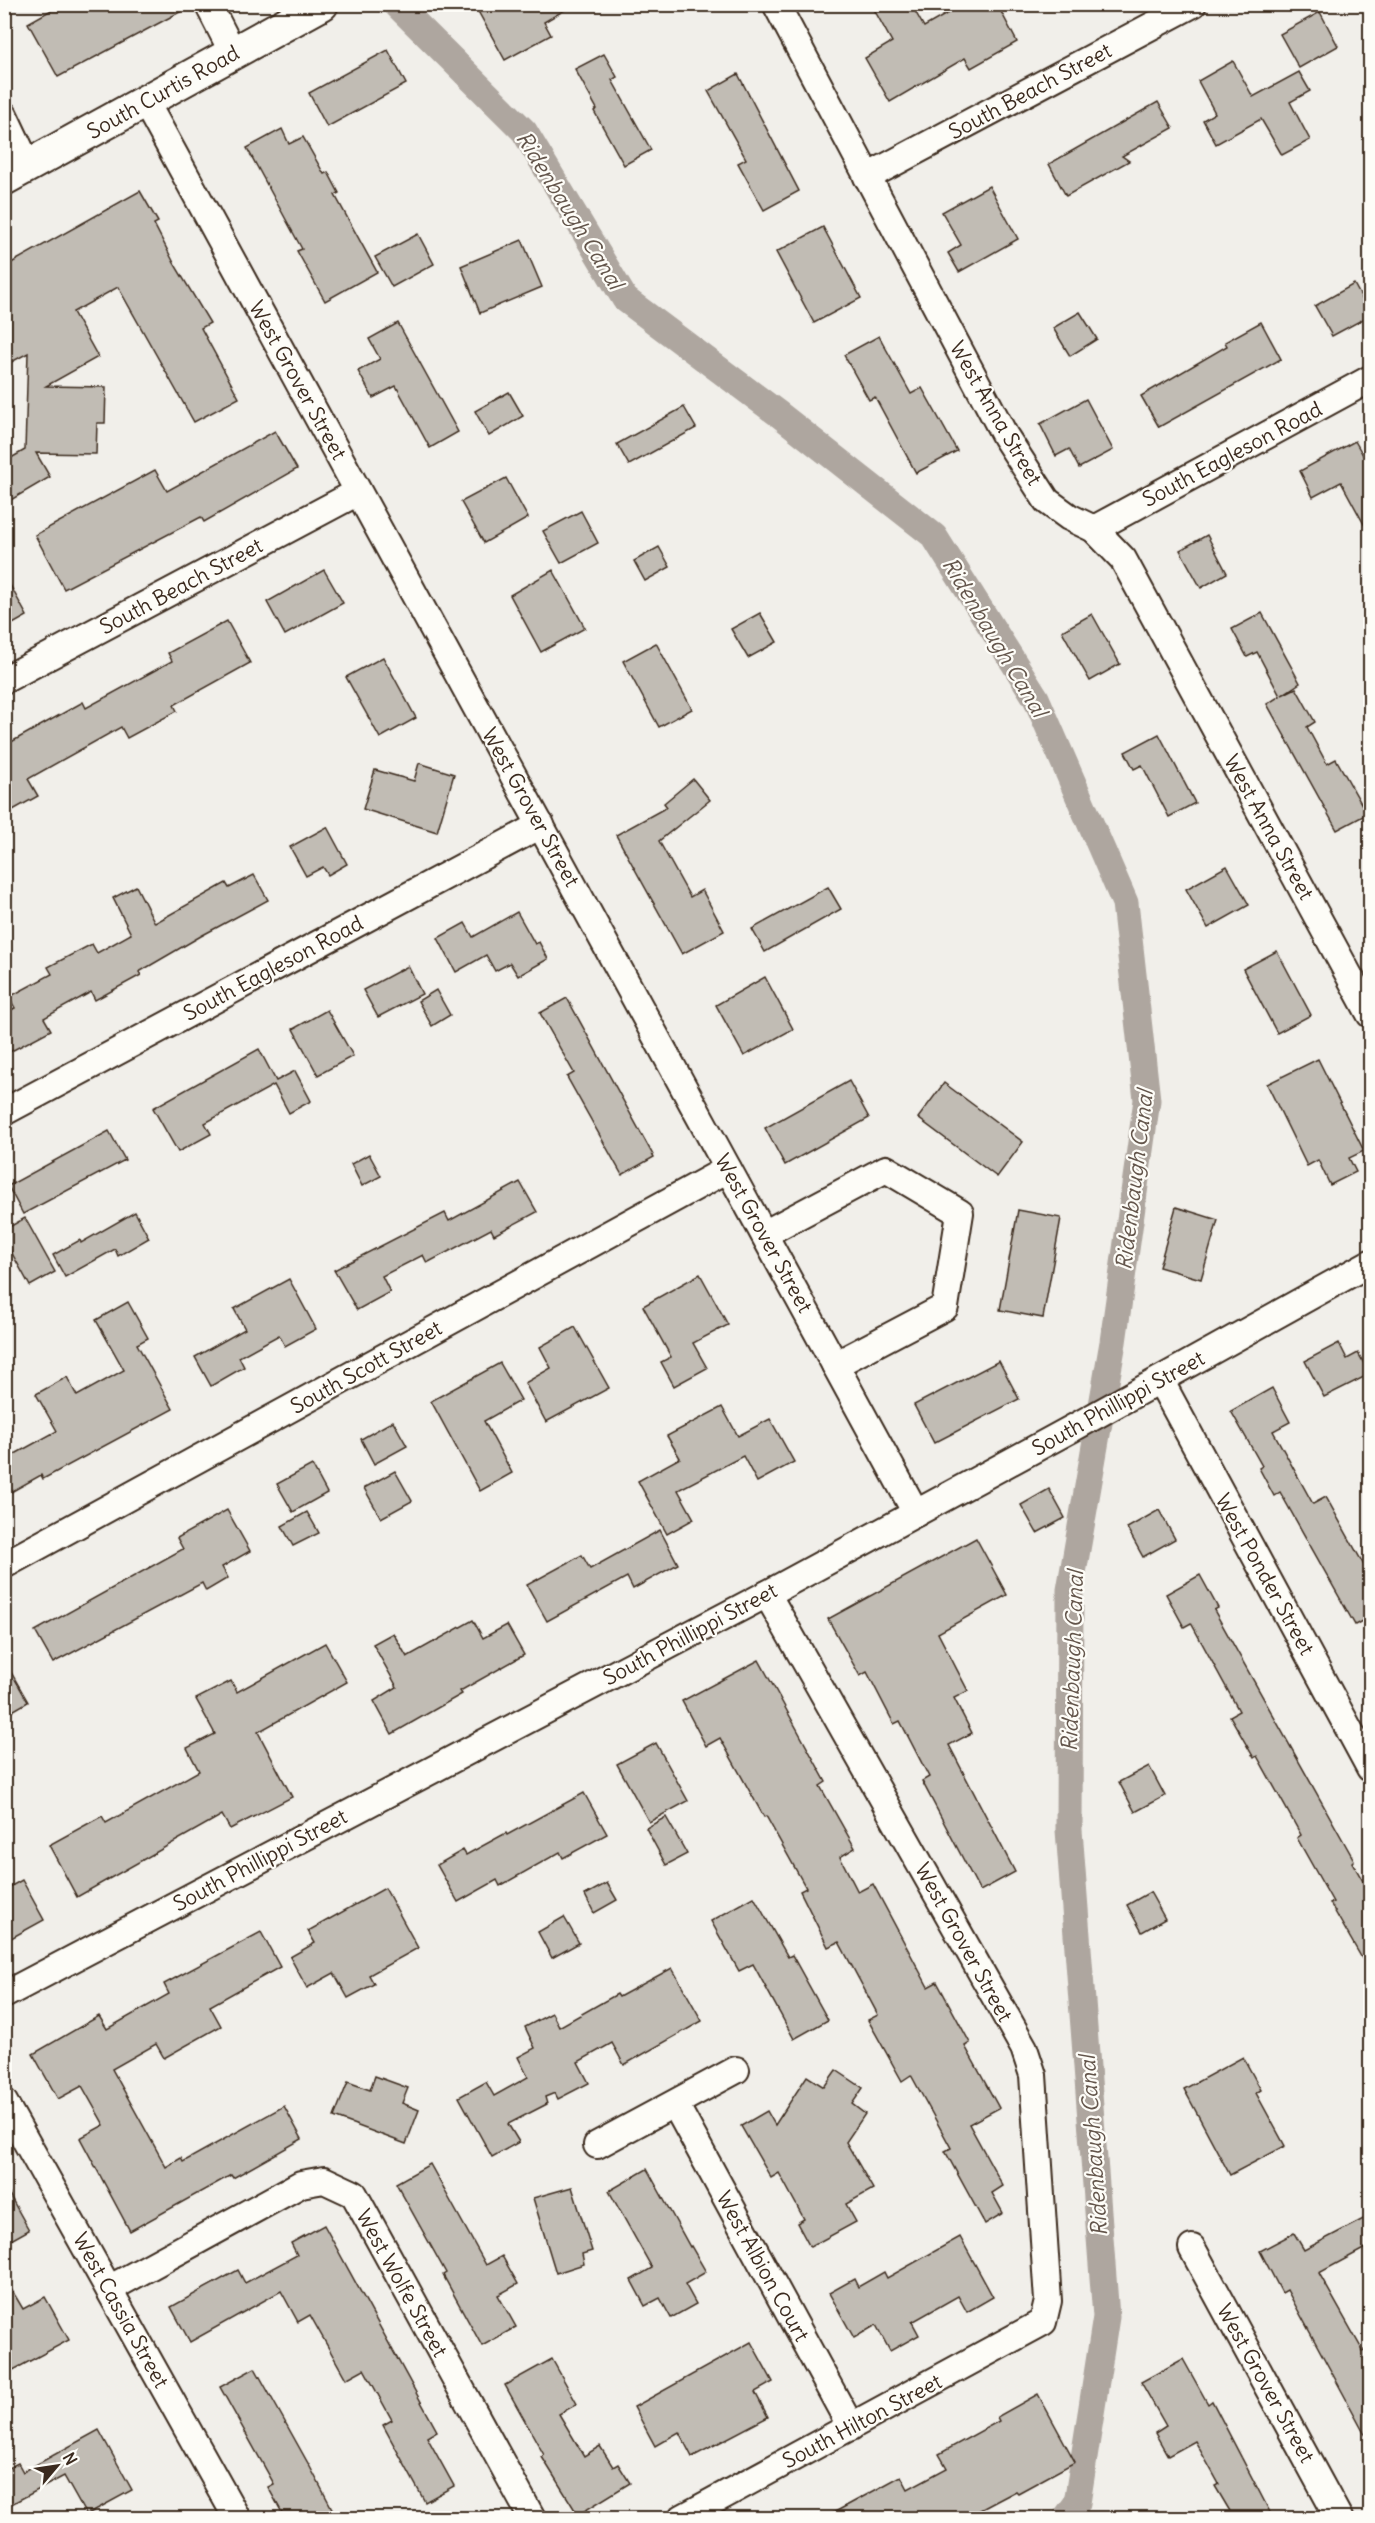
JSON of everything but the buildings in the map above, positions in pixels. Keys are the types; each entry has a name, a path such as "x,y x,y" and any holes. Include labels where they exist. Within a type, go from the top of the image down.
{"main road":[{"name":"South Curtis Road","path":"16,172 322,4"}],"street":[{"path":"208,4 233,53"},
{"name":"West Anna Street","path":"776,4 1005,436 1047,501 1069,517 1094,529 1123,559 1371,1014"},
{"name":"South Beach Street","path":"867,177 1193,4"},
{"name":"West Grover Street","path":"145,101 916,1513"},
{"path":"4,115 16,172"},
{"name":"South Eagleson Road","path":"1094,529 1371,379"},
{"name":"South Beach Street","path":"4,680 358,492"},
{"name":"South Eagleson Road","path":"4,1112 541,825"},
{"name":"South Scott Street","path":"4,1565 729,1169"},
{"path":"764,1234 886,1169 960,1213 945,1307 835,1365"},
{"name":"South Phillippi Street","path":"4,1995 767,1594 1371,1263"},
{"name":"West Ponder Street","path":"1160,1380 1371,1768"},
{"name":"West Grover Street","path":"767,1594 1024,2048 1033,2075 1048,2301 1043,2322"},
{"path":"597,2145 736,2070"},
{"name":"West Cassia Street","path":"4,2102 237,2518"},
{"name":"West Albion Court","path":"675,2104 851,2427"},
{"name":"West Wolfe Street","path":"109,2289 301,2184 324,2180 354,2194 532,2518"},
{"name":"West Grover Street","path":"1192,2248 1339,2518"},
{"name":"South Hilton Street","path":"682,2518 1043,2322"}],"waterway":[{"name":"Ridenbaugh Canal","path":"396,4 524,131 625,299 780,415 934,536 1036,698 1125,903 1147,1100 1113,1342 1070,1590 1069,1830 1106,2317 1077,2503 1066,2518"}]}
